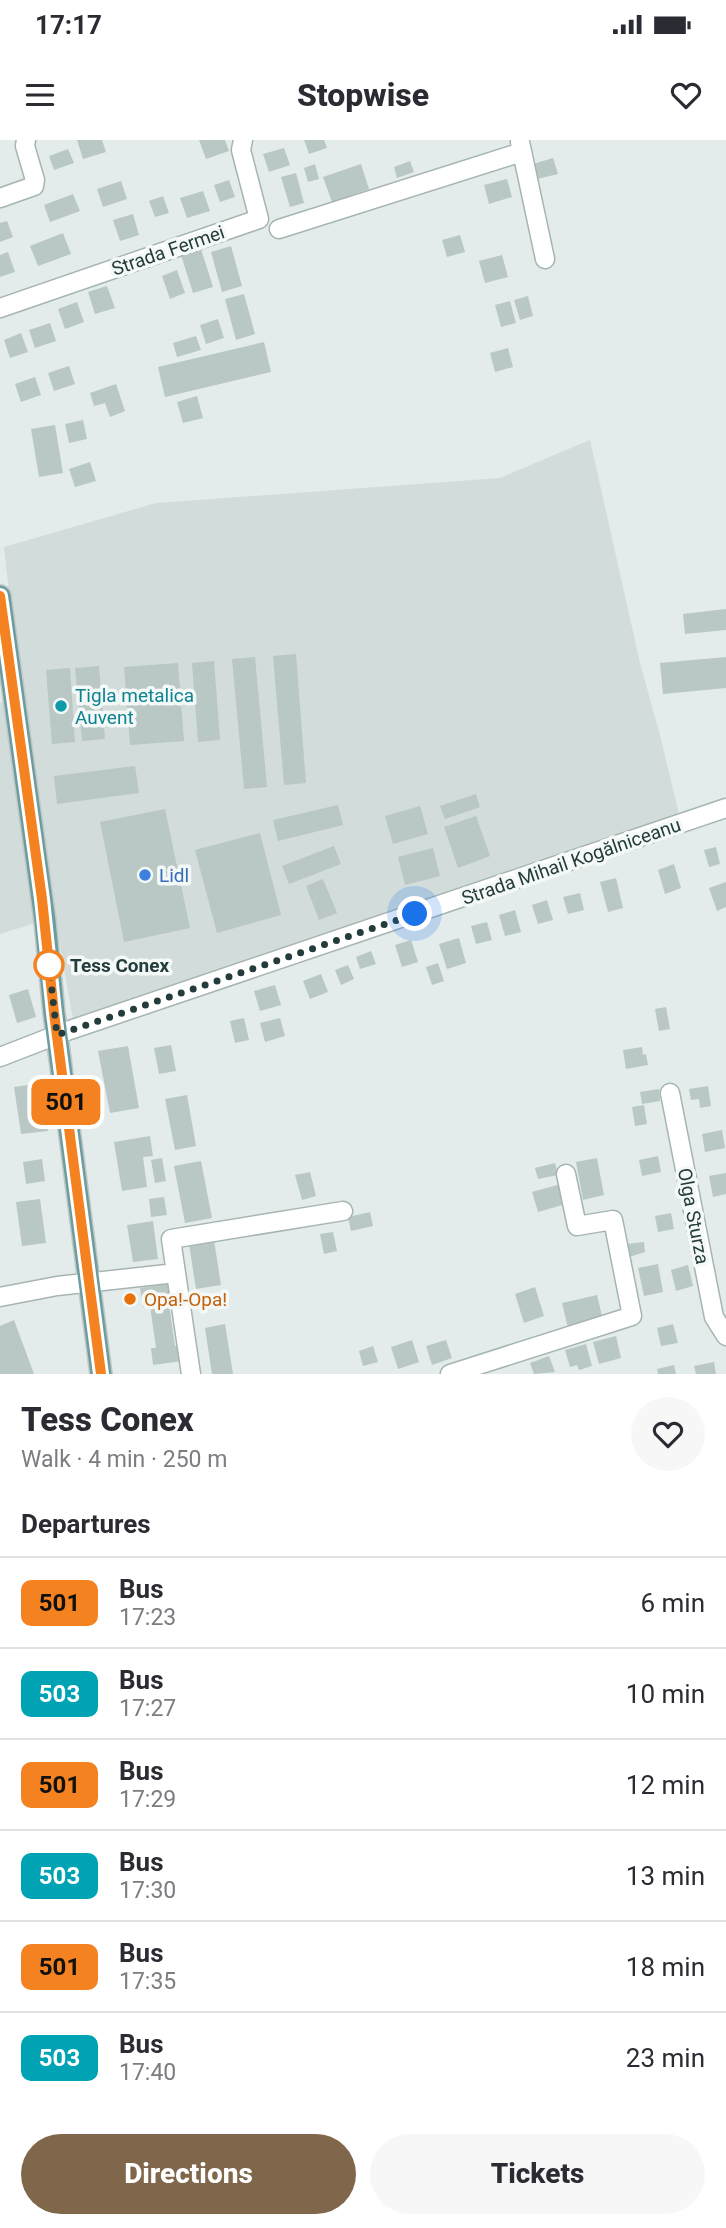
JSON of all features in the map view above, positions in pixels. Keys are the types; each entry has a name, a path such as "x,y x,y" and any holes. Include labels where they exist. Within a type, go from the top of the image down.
{"main road":[{"path":"0,596 44,909 57,1035 101,1374"}],"street":[{"path":"0,198 34,186 35,180 24,146 26,140"},
{"name":"Strada Fermei","path":"0,308 259,219 241,150 243,140"},
{"path":"279,229 521,146 545,259"},
{"name":"Strada Mihail Kogălniceanu","path":"0,1056 726,808"},
{"name":"Olga Sturza","path":"670,1093 714,1317 726,1336"},
{"path":"450,1374 632,1316 613,1220 577,1226 566,1174"},
{"path":"191,1374 171,1239 343,1211"},
{"path":"0,1297 57,1286 176,1273"}],"shaded area":[{"path":"590,440 640,663 679,814 74,1026 55,917 0,934 0,703 20,693 4,547 156,503 500,478"}],"building":[{"path":"77,140 102,140 106,152 83,159"},
{"path":"199,140 225,140 229,151 206,159"},
{"path":"304,140 324,140 327,148 309,154"},
{"path":"284,148 290,165 269,172 263,154"},
{"path":"68,149 74,163 54,170 49,156"},
{"path":"553,158 558,174 537,179 533,164"},
{"path":"410,161 414,172 397,178 394,167"},
{"path":"315,164 319,179 308,182 304,168"},
{"path":"361,164 369,189 332,202 323,177"},
{"path":"296,173 304,203 290,207 281,177"},
{"path":"507,179 512,197 489,204 484,185"},
{"path":"229,180 235,197 220,202 214,185"},
{"path":"121,181 127,199 103,207 97,189"},
{"path":"203,191 210,211 187,218 180,198"},
{"path":"73,194 80,211 50,222 44,205"},
{"path":"163,196 169,213 155,217 149,201"},
{"path":"133,214 139,235 120,241 113,220"},
{"path":"7,221 13,237 0,242 0,223"},
{"path":"63,233 71,254 38,266 30,246"},
{"path":"460,235 465,252 447,257 442,240"},
{"path":"231,246 242,286 222,292 211,252"},
{"path":"201,249 213,287 193,293 181,255"},
{"path":"8,252 15,272 0,277 0,255"},
{"path":"502,255 508,277 485,283 479,261"},
{"path":"177,270 185,293 170,299 162,276"},
{"path":"107,286 115,308 95,314 88,292"},
{"path":"244,294 255,334 236,340 225,299"},
{"path":"528,296 533,316 520,320 514,300"},
{"path":"510,301 516,323 501,327 495,305"},
{"path":"77,302 84,322 65,329 58,309"},
{"path":"218,319 224,338 206,344 200,325"},
{"path":"50,323 56,341 35,348 29,330"},
{"path":"21,333 28,352 10,358 4,340"},
{"path":"196,336 201,350 177,357 173,343"},
{"path":"264,342 271,372 165,397 158,367"},
{"path":"508,348 513,367 495,372 490,353"},
{"path":"69,366 75,384 54,391 48,373"},
{"path":"35,377 41,395 21,402 15,384"},
{"path":"116,384 125,411 110,417 105,403 94,406 90,393"},
{"path":"197,396 203,418 183,423 177,402"},
{"path":"83,420 87,439 69,443 65,424"},
{"path":"55,425 63,473 39,477 31,429"},
{"path":"90,462 96,481 75,487 69,469"},
{"path":"726,609 726,630 685,634 683,614"},
{"path":"296,654 306,783 284,785 273,656"},
{"path":"255,657 267,787 244,789 232,659"},
{"path":"726,657 726,688 663,694 660,663"},
{"path":"214,661 220,740 198,742 192,663"},
{"path":"178,663 184,741 130,745 124,667"},
{"path":"99,666 105,739 82,741 75,668"},
{"name":"Tigla metalica Auvent","path":"70,668 75,742 52,744 46,670"},
{"path":"135,766 139,793 57,804 54,776"},
{"path":"476,794 480,807 445,819 440,806"},
{"path":"338,805 343,825 278,841 273,820"},
{"path":"420,806 428,834 393,844 385,816"},
{"name":"Lidl","path":"165,809 190,928 124,942 100,822"},
{"path":"476,816 490,856 458,868 444,827"},
{"path":"260,833 281,915 217,933 195,850"},
{"path":"334,846 341,864 289,884 282,866"},
{"path":"716,847 720,864 709,867 704,850"},
{"path":"433,848 440,876 405,885 398,857"},
{"path":"674,864 681,888 665,894 658,870"},
{"path":"616,878 623,908 608,912 600,882"},
{"path":"323,879 337,913 319,920 306,886"},
{"path":"726,882 726,907 717,911 709,888"},
{"path":"580,893 584,910 568,914 563,897"},
{"path":"547,900 553,920 538,924 532,905"},
{"path":"515,910 521,932 505,936 499,915"},
{"path":"487,922 492,940 476,944 471,926"},
{"path":"459,938 466,963 447,969 439,944"},
{"path":"411,940 418,962 402,967 395,945"},
{"path":"371,951 376,964 360,969 356,957"},
{"path":"438,963 444,981 432,985 426,967"},
{"path":"348,965 354,979 341,985 335,970"},
{"path":"321,974 328,992 310,999 303,981"},
{"path":"275,985 281,1005 260,1011 254,991"},
{"path":"28,989 36,1017 17,1023 9,995"},
{"path":"666,1007 670,1029 659,1031 655,1009"},
{"path":"244,1018 249,1040 235,1043 230,1021"},
{"path":"280,1018 285,1036 265,1042 260,1023"},
{"path":"171,1045 176,1071 159,1074 154,1048"},
{"path":"128,1046 139,1108 110,1113 98,1051"},
{"path":"642,1047 648,1065 626,1069 623,1050"},
{"path":"42,1083 48,1131 21,1134 14,1087"},
{"path":"708,1086 711,1106 700,1108 699,1099 691,1100 689,1089"},
{"path":"659,1089 660,1101 642,1104 640,1092"},
{"path":"187,1095 196,1146 175,1150 165,1099"},
{"path":"644,1105 647,1124 635,1126 632,1107"},
{"path":"722,1130 725,1148 705,1152 702,1134"},
{"path":"150,1136 153,1156 143,1157 147,1187 122,1191 114,1142"},
{"path":"658,1156 661,1172 642,1176 639,1160"},
{"path":"162,1158 166,1181 155,1183 151,1160"},
{"path":"597,1158 604,1195 583,1200 576,1162"},
{"path":"42,1159 45,1181 26,1184 23,1162"},
{"path":"201,1161 212,1218 185,1223 174,1166"},
{"path":"555,1163 558,1175 538,1179 535,1168"},
{"path":"310,1172 316,1196 302,1200 295,1175"},
{"path":"726,1173 726,1194 713,1197 709,1176"},
{"path":"561,1184 566,1204 538,1212 532,1192"},
{"path":"164,1197 167,1215 151,1217 149,1199"},
{"path":"40,1199 46,1243 22,1246 16,1202"},
{"path":"370,1212 373,1226 351,1231 348,1217"},
{"path":"671,1213 674,1229 658,1232 655,1216"},
{"path":"153,1221 158,1259 133,1262 127,1225"},
{"path":"333,1232 337,1251 324,1254 320,1234"},
{"path":"214,1240 221,1285 196,1289 189,1244"},
{"path":"644,1242 645,1252 629,1257 627,1244"},
{"path":"658,1264 663,1292 644,1296 638,1268"},
{"path":"688,1265 693,1286 676,1291 671,1270"},
{"path":"174,1283 177,1303 169,1304 175,1346 180,1345 182,1361 153,1365 151,1348 156,1348 150,1306 143,1307 140,1288"},
{"path":"535,1287 544,1316 524,1323 515,1294"},
{"path":"597,1295 603,1320 568,1328 562,1303"},
{"path":"14,1320 34,1374 0,1374 0,1326"},
{"path":"225,1324 233,1374 212,1374 205,1328"},
{"path":"673,1324 678,1343 661,1346 657,1328"},
{"path":"616,1336 621,1358 599,1364 593,1342"},
{"path":"412,1340 419,1362 398,1369 391,1347"},
{"path":"446,1340 452,1358 432,1365 426,1346"},
{"path":"586,1344 592,1366 579,1370 577,1365 570,1367 565,1350"},
{"path":"373,1346 378,1362 363,1366 359,1351"},
{"path":"549,1356 555,1372 534,1374 530,1363"},
{"path":"714,1362 716,1374 696,1374 694,1366"},
{"path":"674,1365 676,1374 658,1374 657,1369"}],"bus line":[{"name":"501","path":"0,596 34,834 54,1013 101,1374"}],"place":[{"name":"Tigla metalica Auvent","path":"61,706"},
{"name":"Lidl","path":"145,875"},
{"name":"Tess Conex","path":"49,965"},
{"name":"Opa!-Opa!","path":"130,1299"}],"route":[{"path":"49,965 57,1035 415,914"}]}
